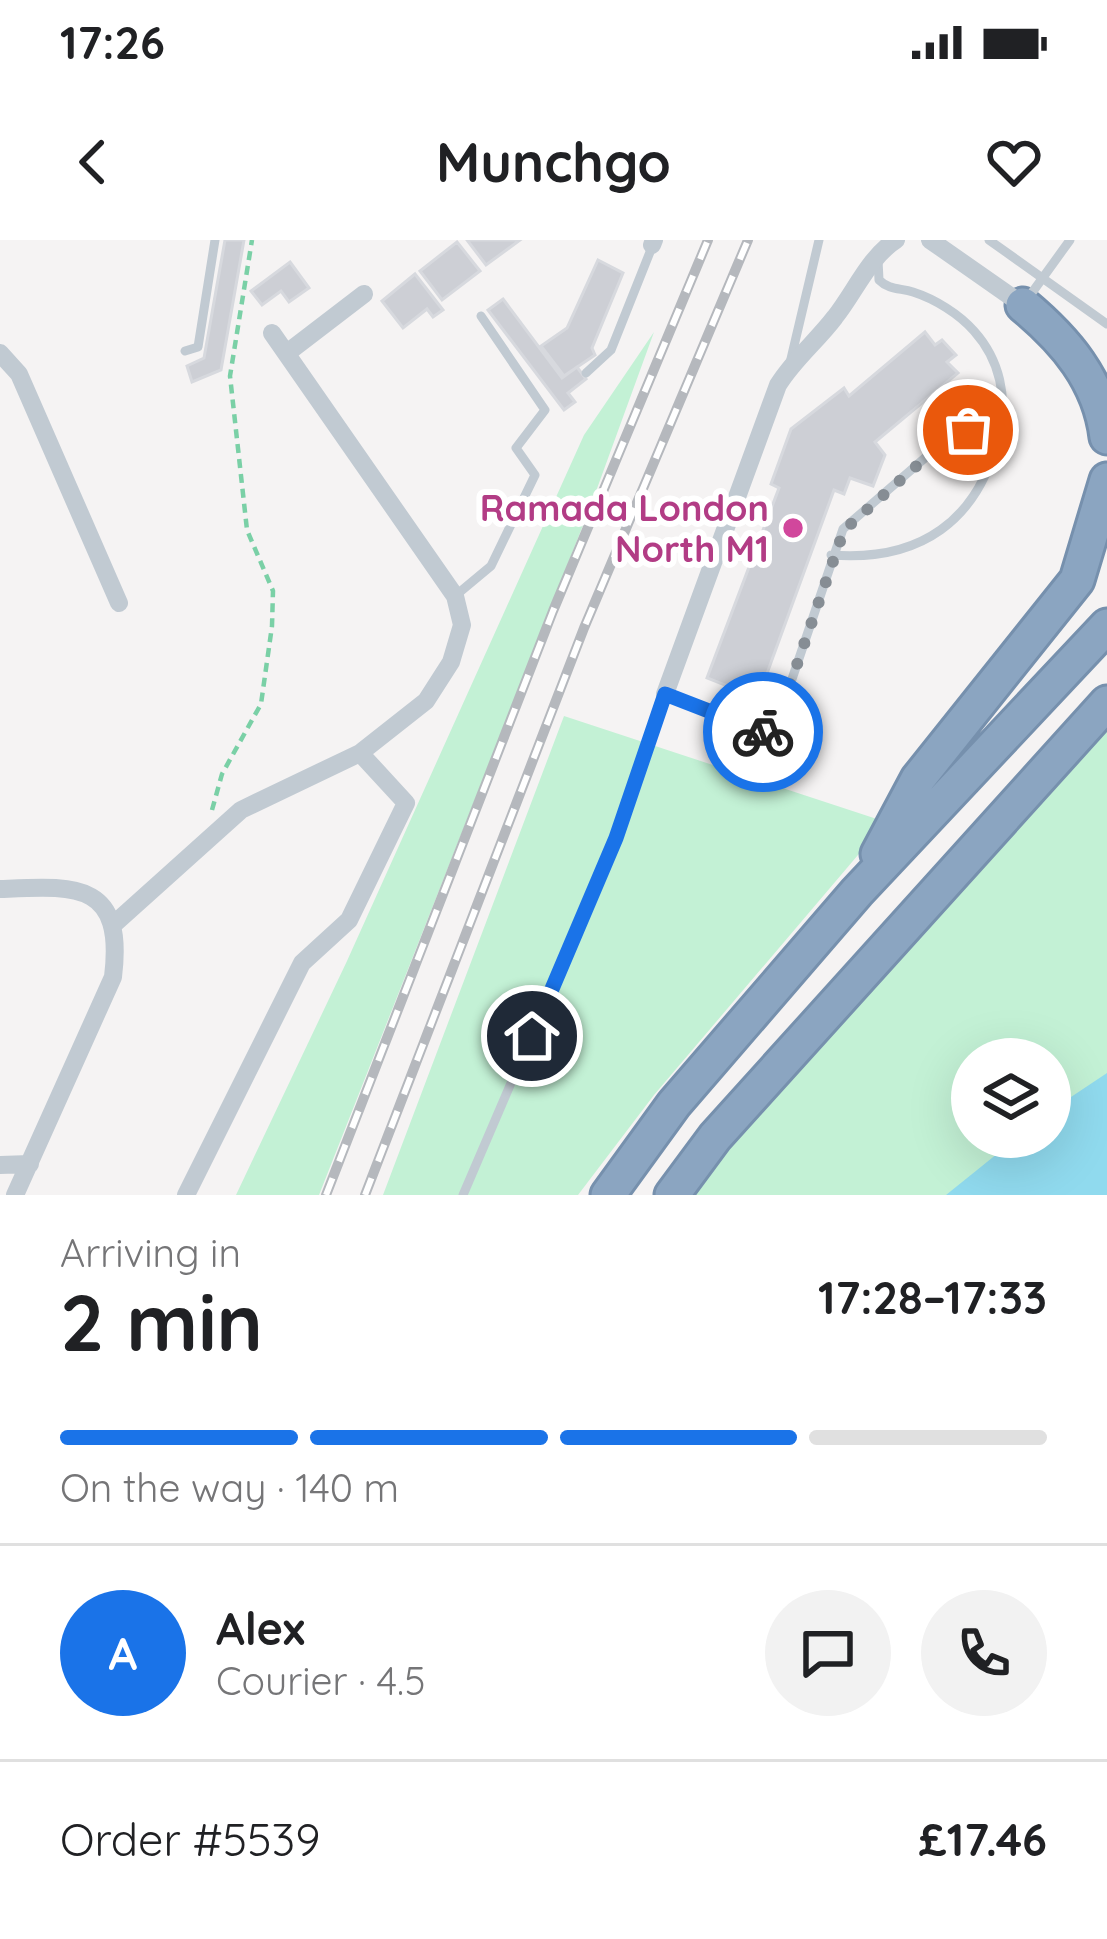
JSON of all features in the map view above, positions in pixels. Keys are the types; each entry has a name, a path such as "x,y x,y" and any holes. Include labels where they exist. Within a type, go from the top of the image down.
{"highway":[{"path":"1032,292 1082,364 1107,436"},
{"path":"857,892 918,779 1077,580 1107,480"},
{"path":"608,1195 674,1104 857,892 1107,626"},
{"path":"672,1195 731,1119 1107,703"}],"street":[{"path":"665,694 778,385 835,319 877,247 896,240"},
{"path":"930,240 1032,292"},
{"path":"287,353 364,294"},
{"path":"113,925 241,810 361,753 426,701 451,662 462,625 455,596 272,333"},
{"path":"0,353 19,374 119,603"},
{"path":"186,1195 302,963 349,920 406,802 361,753"},
{"path":"0,889 74,886 97,901 113,925 117,946 113,976 15,1195"},
{"path":"0,1165 30,1164"}],"lane":[{"path":"185,351 198,347 215,240"},
{"path":"789,368 818,240"},
{"path":"989,240 1032,292 1107,324"},
{"path":"1032,292 1070,240"},
{"path":"586,373 611,350 653,243"},
{"path":"832,555 892,554 942,530 970,507 991,468 1005,411 988,350 975,332 940,304 911,291 886,287 876,271 877,247"},
{"path":"455,596 491,566 535,475 516,448 545,410 481,316"},
{"path":"463,1195 616,838 665,694 772,736 832,555 850,522 956,431 1000,434"}],"path":[{"path":"202,844 222,774 261,704 272,626 273,591 247,530 230,376 252,240"}],"green space":[{"path":"654,332 591,505 319,1195 236,1195 584,435"},
{"path":"1107,710 1107,1195 691,1195 727,1146"},
{"path":"564,716 886,822 654,1095 578,1195 383,1195"}],"water":[{"path":"1107,1073 1107,1195 946,1195 992,1158 1071,1158 1071,1097"}],"building":[{"path":"225,240 244,240 221,370 192,382 187,366 204,358"},
{"path":"467,240 520,240 486,265"},
{"path":"457,242 480,271 442,300 420,271"},
{"path":"598,260 623,273 592,348 595,355 564,376 541,346 567,328"},
{"path":"290,262 309,288 289,302 281,291 262,305 251,291"},
{"path":"415,274 443,310 433,317 427,309 403,328 382,301"},
{"path":"503,299 562,378 577,367 586,379 568,393 575,402 564,410 488,310"},
{"name":"Ramada London North M1","path":"925,332 935,345 942,340 956,355 947,362 958,373 875,442 885,455 873,486 850,478 844,494 834,490 758,698 707,678 779,488 771,484 791,429 844,388 849,396"}],"railway":[{"path":"326,1195 553,611 708,240"},
{"path":"365,1195 584,628 748,240"}],"way so far":[{"path":"763,732 772,736 844,530 956,431 968,430"}],"place":[{"name":"Ramada London North M1","path":"793,528"}],"route":[{"path":"532,1036 616,838 665,694 763,732"}]}
